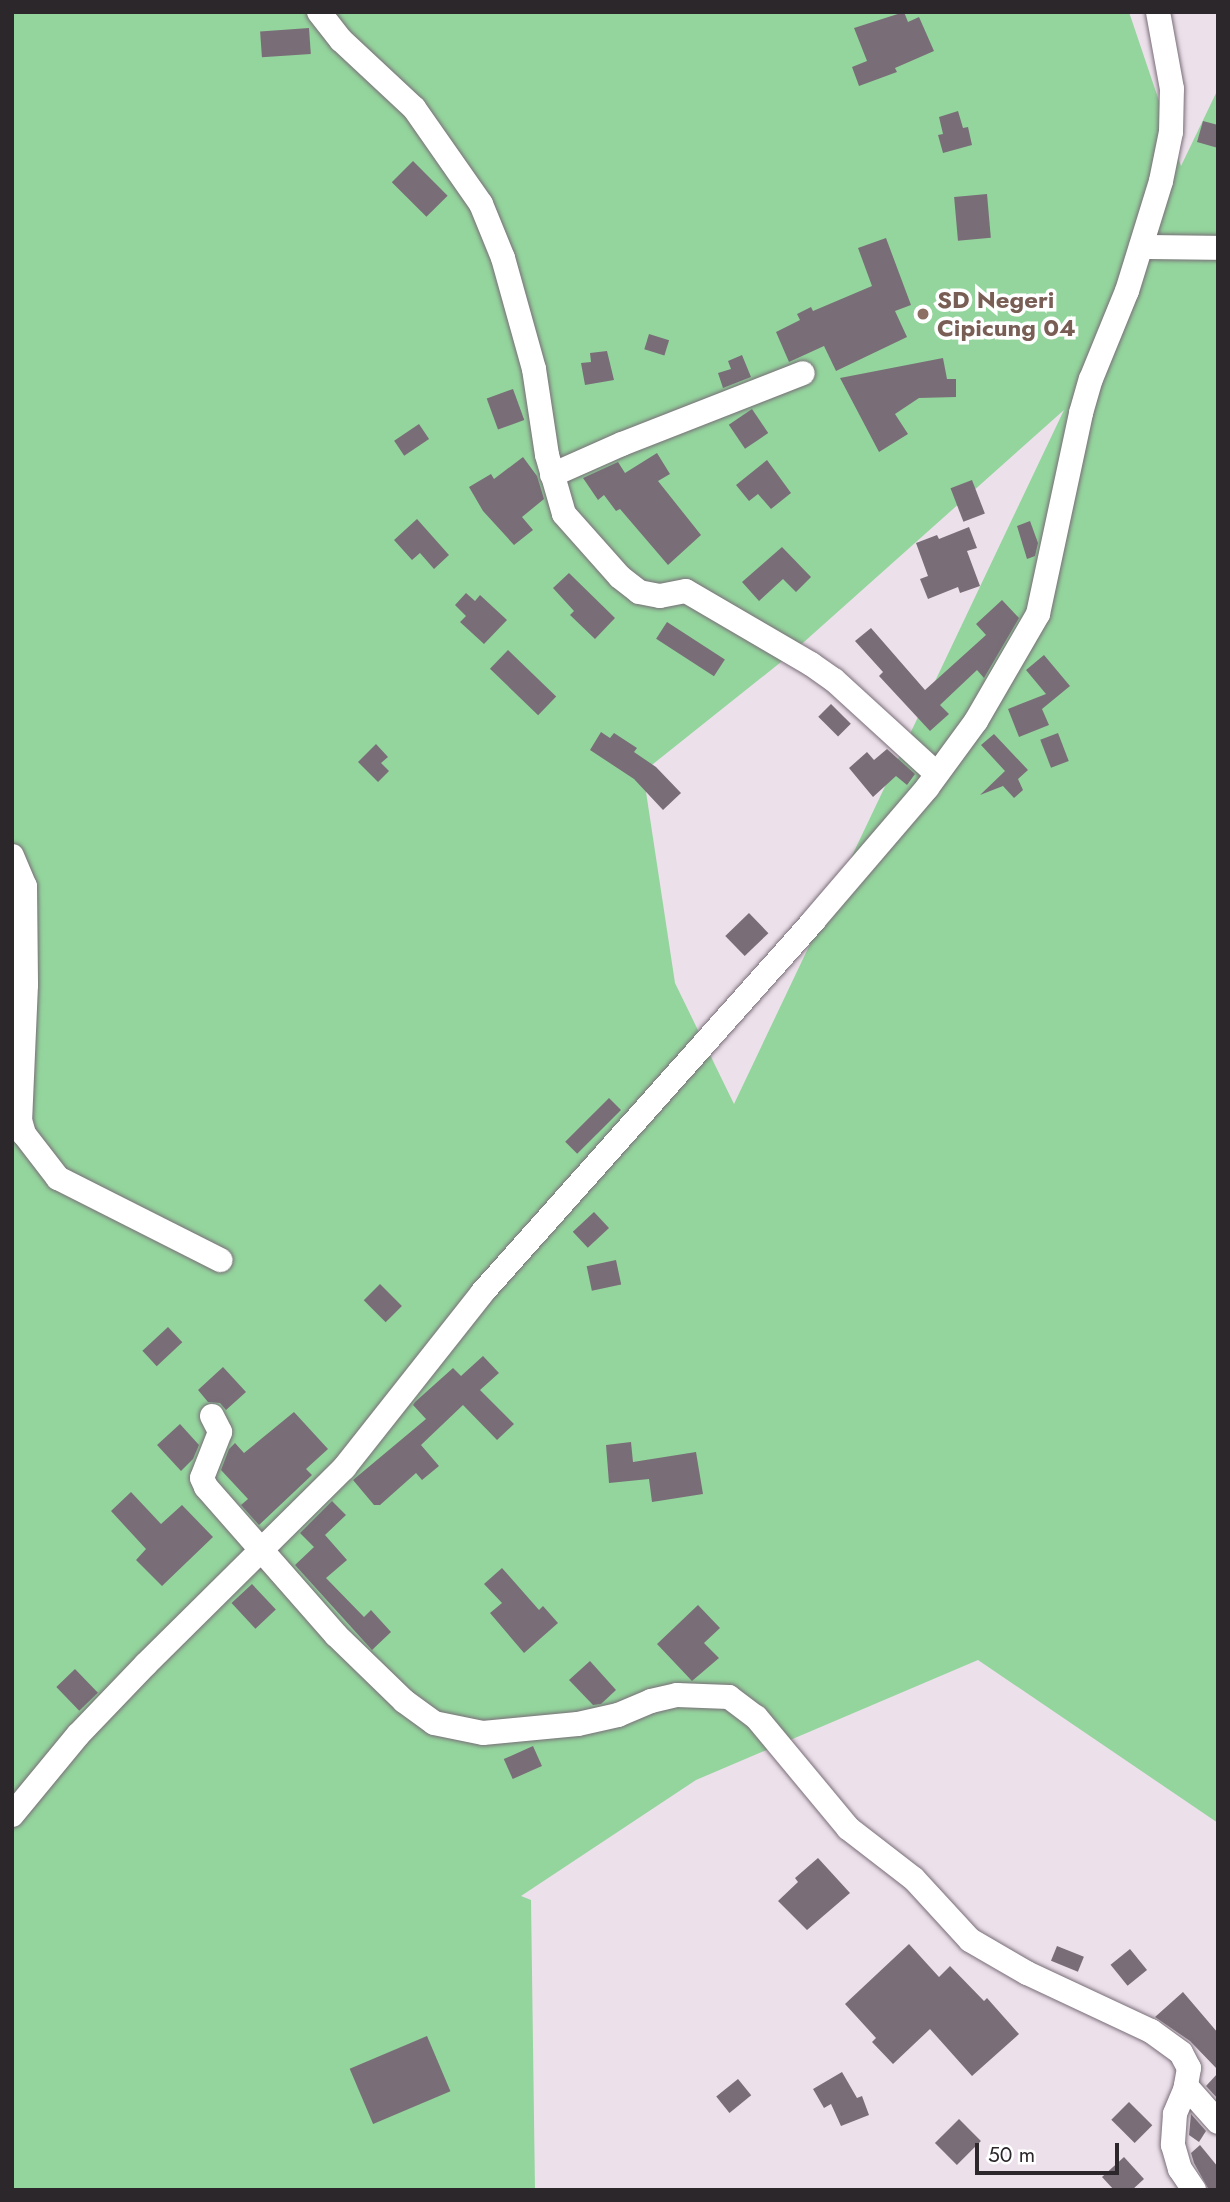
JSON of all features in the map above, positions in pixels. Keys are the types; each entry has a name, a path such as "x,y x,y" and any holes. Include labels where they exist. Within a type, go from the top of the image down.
{"street":[{"path":"318,12 341,40 414,108 481,204 503,258 534,369 552,475 564,514 620,577 639,592 660,596 686,591 811,664 834,680 937,774"},
{"path":"12,1815 78,1735 344,1468 482,1293 674,1074 749,995 937,774 976,721 1038,614 1081,413 1141,247 1161,181 1171,132 1172,89 1158,12"},
{"path":"1141,247 1218,248"},
{"path":"552,475 622,444 803,373"},
{"path":"12,856 25,886 26,985 20,1120 24,1134 58,1178 220,1260"},
{"path":"212,1416 220,1432 202,1478 206,1487 335,1635 394,1693 422,1716 448,1728 483,1733 515,1732 618,1715 651,1701 677,1695 729,1697 756,1717 848,1828 914,1879 959,1931 985,1951 1152,2031 1181,2053 1189,2068 1186,2087 1175,2114 1173,2145 1180,2169 1194,2190"},
{"path":"1186,2087 1218,2122"}],"green space":[{"path":"12,12 1129,12 1181,166 1218,89 1218,1823 978,1660 696,1780 521,1896 531,1900 535,2190 12,2190","holes":["1064,410 734,1104 675,983 643,772 786,658"]}],"building":[{"path":"904,12 908,22 919,17 934,51 895,68 897,72 859,86 852,67 867,61 854,28"},
{"path":"309,28 311,54 262,57 260,31"},
{"path":"958,111 963,128 968,127 972,145 943,153 938,135 943,134 939,117"},
{"path":"1203,121 1218,125 1218,148 1197,142"},
{"path":"413,161 448,196 426,217 392,182"},
{"path":"987,194 991,238 958,241 954,197"},
{"path":"886,238 911,305 895,311 907,337 836,371 824,346 789,362 776,332 800,320 797,314 811,307 813,311 872,286 858,248"},
{"path":"649,334 669,340 664,355 644,349"},
{"path":"607,351 614,380 585,385 581,363 591,362 590,353"},
{"path":"742,355 751,377 723,388 718,373 731,369 728,361"},
{"path":"943,358 947,379 956,379 956,397 919,398 895,414 908,434 879,452 840,378"},
{"path":"513,389 524,420 498,430 487,399"},
{"path":"752,409 768,433 745,449 729,425"},
{"path":"419,424 429,439 404,456 394,441"},
{"path":"657,453 670,474 658,481 701,535 668,565 620,509 616,511 604,495 598,500 583,478 618,462 625,473"},
{"path":"523,457 537,476 544,499 522,517 533,530 514,545 483,511 469,487 491,474 494,479"},
{"path":"767,460 791,493 771,509 758,494 749,501 736,485"},
{"path":"972,480 985,514 963,522 951,488"},
{"path":"417,519 449,555 434,569 420,553 412,560 394,540"},
{"path":"1030,521 1038,543 1035,556 1027,559 1017,526"},
{"path":"969,527 977,548 967,551 980,586 960,593 958,587 928,599 920,579 928,576 916,543 937,535 939,539"},
{"path":"782,547 811,577 796,592 783,579 759,601 742,582"},
{"path":"569,573 615,618 595,639 570,615 574,611 553,588"},
{"path":"466,593 475,601 480,595 507,620 484,644 460,622 466,616 455,605"},
{"path":"1002,600 1019,618 984,678 977,670 940,705 949,714 930,731 879,676 883,672 855,641 871,628 925,690 986,635 976,624"},
{"path":"667,622 725,660 714,676 656,639"},
{"path":"508,650 556,697 538,715 490,669"},
{"path":"1044,655 1070,686 1042,709 1049,725 1019,737 1008,709 1046,694 1026,670"},
{"path":"831,704 851,724 838,737 818,717"},
{"path":"601,732 610,738 614,733 637,748 634,752 656,767 681,793 663,810 634,779 590,750"},
{"path":"1058,733 1069,761 1051,768 1040,740"},
{"path":"994,734 1028,770 1018,779 1023,790 1014,798 1003,786 980,795 1005,771 981,745"},
{"path":"376,744 388,757 381,763 389,771 378,782 358,762"},
{"path":"887,749 915,774 907,785 896,776 873,797 849,768 867,752 874,760"},
{"path":"749,913 768,933 745,956 725,936"},
{"path":"609,1098 621,1110 577,1154 565,1142"},
{"path":"594,1212 609,1228 588,1248 573,1232"},
{"path":"616,1260 621,1284 592,1291 587,1266"},
{"path":"380,1284 402,1306 386,1322 364,1300"},
{"path":"168,1327 182,1342 157,1366 142,1351"},
{"path":"483,1356 499,1373 480,1390 514,1424 497,1440 463,1405 421,1445 439,1466 422,1480 416,1473 380,1505 374,1505 353,1480 426,1419 413,1405 415,1402 453,1368 461,1376"},
{"path":"223,1367 246,1392 226,1410 220,1403 208,1402 198,1390"},
{"path":"294,1412 328,1449 306,1469 312,1475 259,1525 241,1505 248,1499 221,1470 229,1449 235,1443 244,1453"},
{"path":"180,1424 199,1445 193,1459 181,1471 157,1445"},
{"path":"631,1442 633,1462 696,1452 703,1494 652,1502 649,1479 609,1483 606,1445"},
{"path":"131,1492 161,1524 182,1505 213,1537 162,1586 136,1560 146,1549 111,1511"},
{"path":"332,1501 346,1515 325,1535 347,1560 326,1578 364,1617 371,1610 391,1632 372,1650 295,1565 314,1547 300,1533"},
{"path":"502,1568 539,1610 543,1606 558,1623 524,1653 490,1613 502,1603 484,1584"},
{"path":"252,1584 276,1610 255,1629 232,1603"},
{"path":"698,1605 720,1628 704,1643 719,1658 692,1681 657,1644"},
{"path":"590,1661 616,1690 601,1704 593,1705 569,1680"},
{"path":"75,1669 98,1693 79,1711 56,1687"},
{"path":"533,1746 542,1766 513,1779 504,1759"},
{"path":"818,1858 850,1893 807,1930 778,1901 798,1882 795,1878"},
{"path":"909,1944 939,1977 950,1966 984,2001 987,1998 1019,2034 972,2076 930,2029 893,2064 872,2042 876,2038 845,2004"},
{"path":"1057,1946 1084,1957 1078,1972 1051,1961"},
{"path":"1130,1949 1147,1970 1128,1986 1111,1965"},
{"path":"1183,1992 1218,2033 1218,2070 1190,2041 1155,2017"},
{"path":"427,2036 450,2091 373,2124 350,2069"},
{"path":"842,2072 857,2098 862,2096 869,2115 841,2126 831,2104 824,2108 813,2089"},
{"path":"1218,2073 1218,2099 1206,2086"},
{"path":"738,2079 751,2095 729,2113 716,2097"},
{"path":"1129,2102 1152,2125 1135,2143 1111,2120"},
{"path":"1191,2114 1206,2131 1199,2142 1189,2135"},
{"path":"959,2119 981,2141 957,2165 935,2143"},
{"path":"1200,2145 1218,2167 1218,2190 1209,2190 1194,2163 1191,2153"},
{"path":"1124,2157 1144,2179 1132,2190 1114,2190 1102,2177"}],"place":[{"name":"SD Negeri Cipicung 04","path":"923,314"}]}
